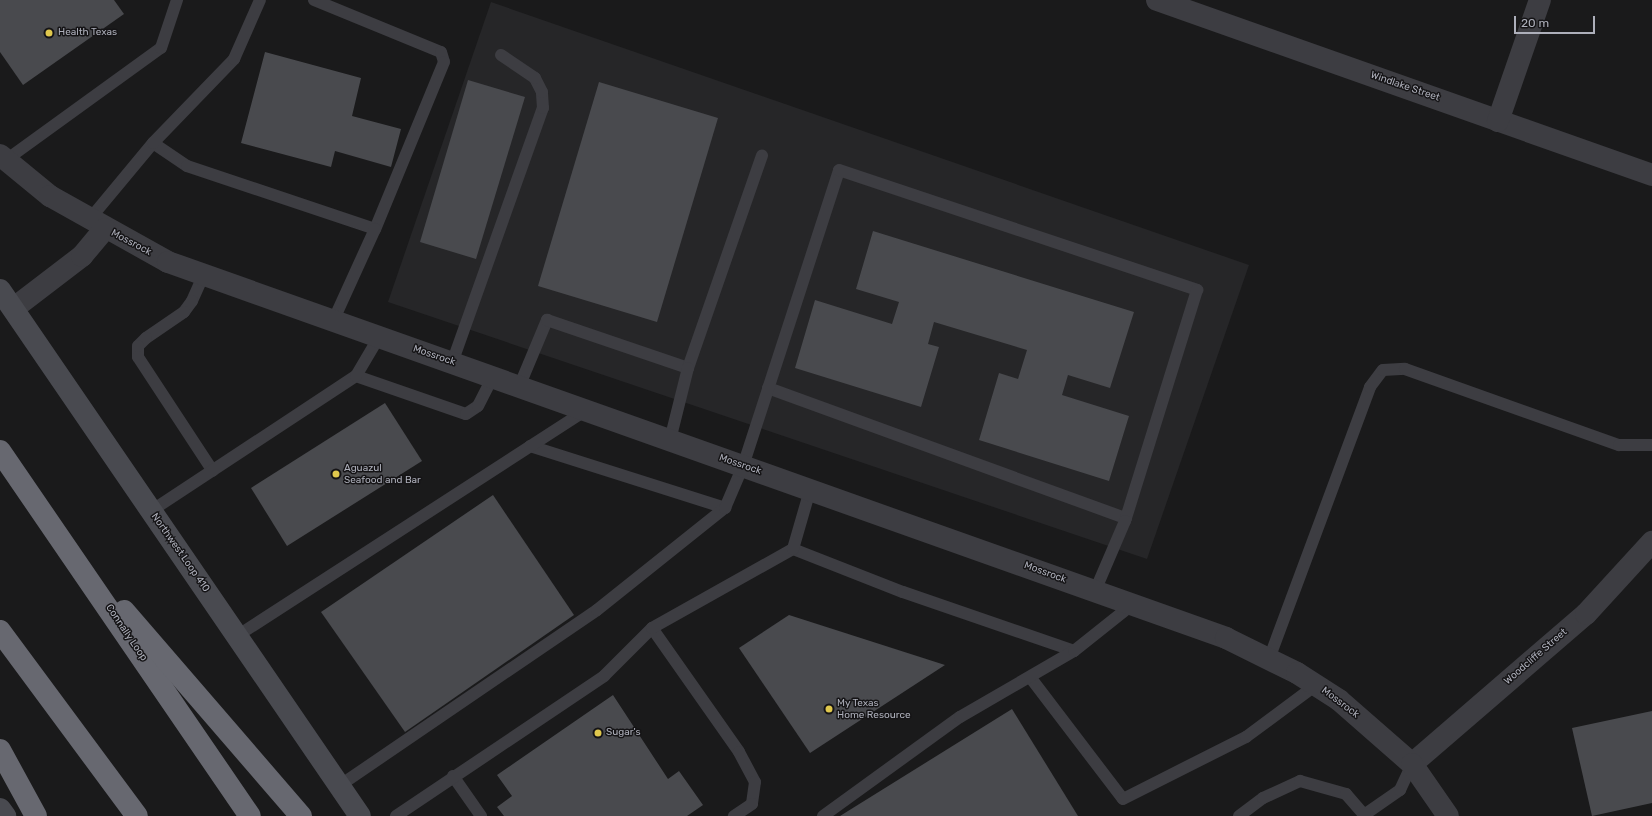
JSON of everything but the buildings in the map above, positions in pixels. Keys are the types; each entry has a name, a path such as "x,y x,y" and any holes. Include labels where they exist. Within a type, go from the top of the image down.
{"highway":[{"name":"Connally Loop","path":"0,451 71,552 250,816"},
{"path":"71,552 301,816"},
{"path":"0,631 137,816"},
{"path":"0,750 36,816"}],"main road":[{"name":"Northwest Loop 410","path":"0,290 14,308 360,816"},
{"path":"0,809 5,816"}],"street":[{"name":"Windlake Street","path":"1157,0 1652,175"},
{"path":"1498,120 1540,0"},
{"name":"Mossrock","path":"3,158 50,196 97,224 168,262 1226,638 1269,659 1316,685 1377,731 1412,764 1448,816"},
{"path":"14,308 82,256 97,224"},
{"name":"Woodcliffe Street","path":"1412,764 1586,614 1649,551"}],"lane":[{"path":"3,158 161,48 177,0"},
{"path":"97,224 153,143 234,59 260,0"},
{"path":"314,0 442,52 444,62 375,229 333,320"},
{"path":"452,363 543,108 542,92 535,78 501,55"},
{"path":"153,143 187,166 375,229"},
{"path":"670,440 688,368 762,155"},
{"path":"339,786 597,610 725,508 743,466 839,170 1197,290 1126,518 1095,591"},
{"path":"204,274 192,301 184,312 146,338 138,346 138,357 213,471"},
{"path":"519,387 547,320 688,368"},
{"path":"151,511 356,376 379,337"},
{"path":"1269,659 1370,387 1383,370 1405,369 1619,445 1652,445"},
{"path":"356,376 466,414 478,406 493,377"},
{"path":"768,388 1126,518"},
{"path":"237,636 586,410"},
{"path":"530,446 725,508"},
{"path":"396,816 453,776 604,676 652,628 792,549 810,490"},
{"path":"792,549 903,592 1074,651"},
{"path":"823,816 960,717 1074,651 1133,604"},
{"path":"652,628 739,752 755,782 752,804 734,816"},
{"path":"1030,677 1123,799 1246,737 1316,685"},
{"path":"1239,816 1263,798 1300,782 1346,794 1364,816 1400,790 1412,764"},
{"path":"453,776 481,816"}],"shaded area":[{"path":"491,2 1249,265 1147,559 388,302"}],"place":[{"name":"Health Texas","path":"49,33"},
{"name":"Aguazul Seafood and Bar","path":"336,474"},
{"name":"My Texas Home Resource","path":"829,709"},
{"name":"Sugar's","path":"598,733"}]}
